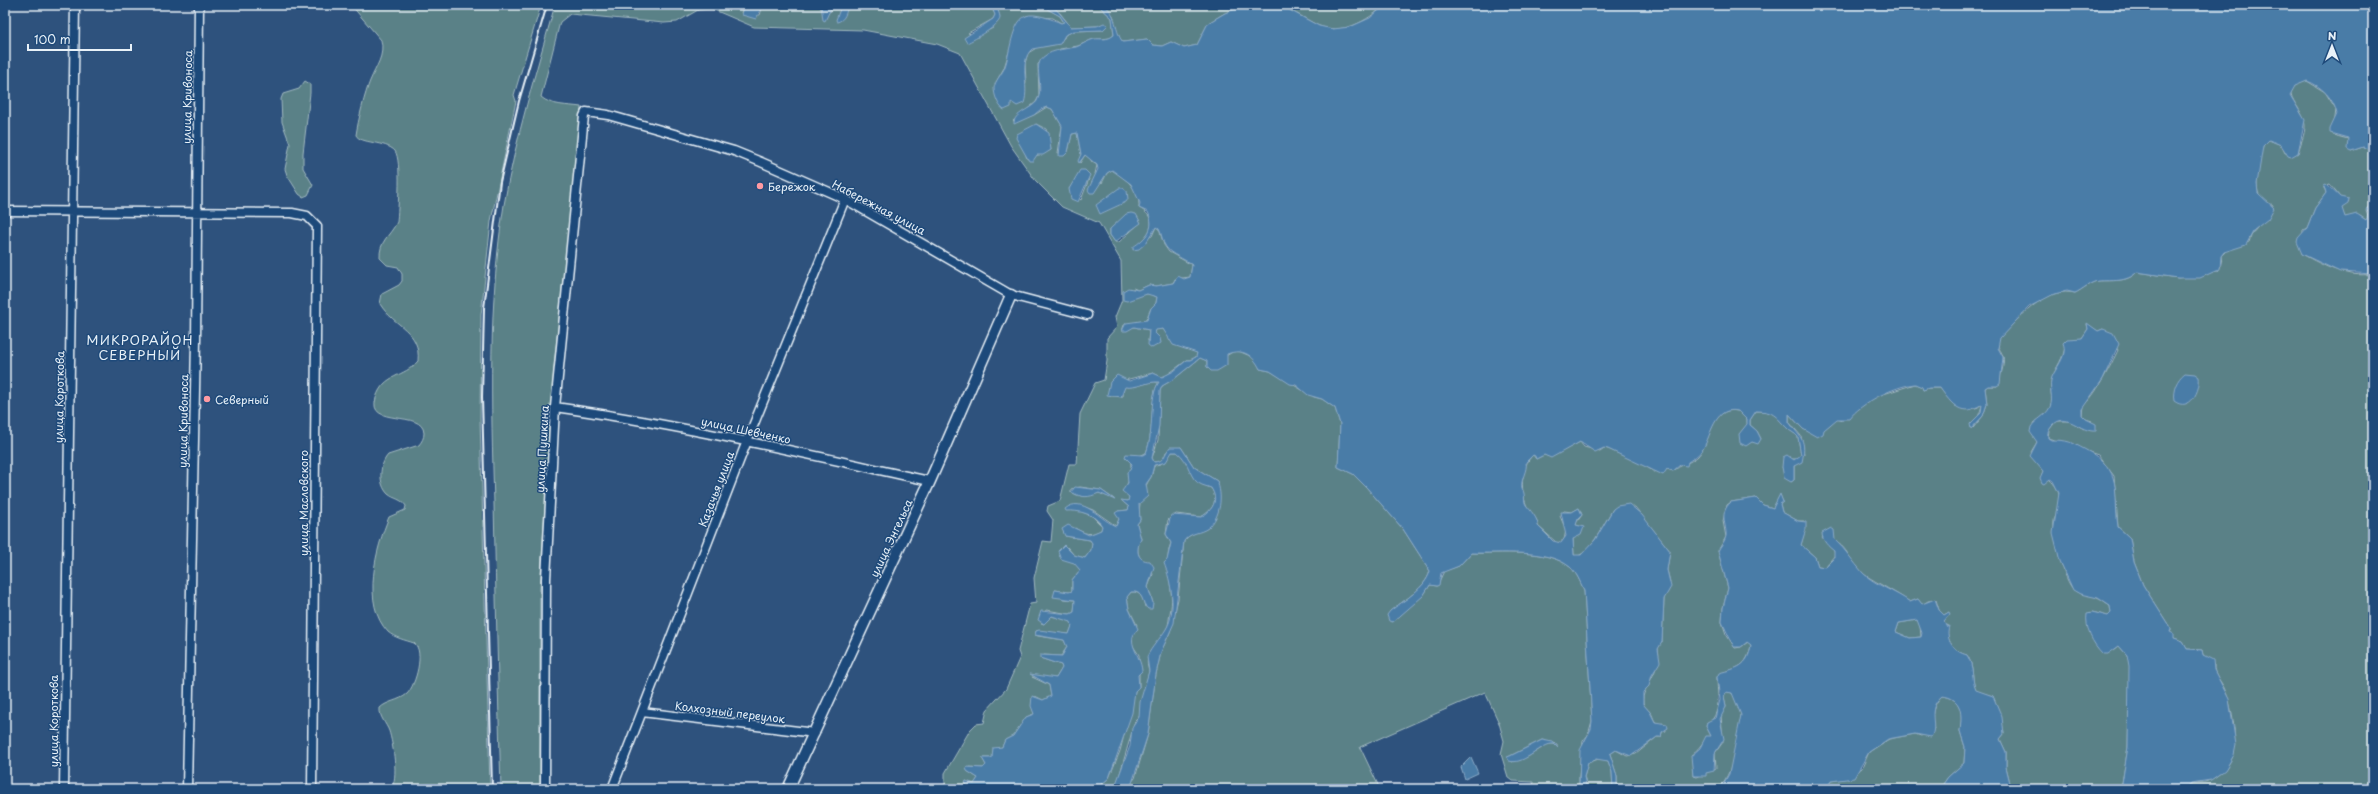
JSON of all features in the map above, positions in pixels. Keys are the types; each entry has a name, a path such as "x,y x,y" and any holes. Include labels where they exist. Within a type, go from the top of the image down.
{"street":[{"name":"улица Короткова","path":"64,789 75,5"},
{"name":"улица Кривоноса","path":"187,789 199,5"},
{"name":"Набережная улица","path":"586,112 608,114 734,151 845,199 1011,295 1087,315"},
{"name":"улица Пушкина","path":"545,789 546,579 555,407 584,116 586,112"},
{"name":"Казачья улица","path":"612,789 746,441 845,199"},
{"path":"5,211 197,213"},
{"name":"улица Масловского","path":"197,213 292,212 303,214 317,226 312,789"},
{"name":"улица Энгельса","path":"788,789 930,481 1011,295"},
{"name":"улица Шевченко","path":"555,407 630,418 746,441 930,481"},
{"name":"Колхозный переулок","path":"642,712 815,733"}],"green space":[{"path":"351,5 541,5 514,95 516,101 491,221 481,315 480,418 490,789 391,789 395,777 394,752 389,731 382,717 380,708 404,696 410,690 418,668 419,653 414,643 388,632 380,620 375,607 373,591 374,576 376,560 384,530 389,517 405,510 406,506 402,502 390,496 385,490 381,480 381,469 388,455 419,445 423,439 424,433 421,426 415,422 379,413 375,407 376,398 384,384 413,366 418,361 418,351 411,335 386,312 380,304 382,294 399,285 402,281 402,274 398,267 387,265 380,258 381,247 397,222 399,185 398,164 395,151 391,148 363,140 358,138 356,135 364,100 370,81 381,56 382,46 381,40"},
{"path":"555,5 744,5 741,13 760,15 763,5 821,5 820,8 830,12 835,5 840,9 839,13 848,5 991,5 995,15 993,19 968,33 977,36 993,28 999,14 996,5 1040,5 1060,16 1064,23 1061,23 1053,18 1026,16 1016,29 1004,68 996,82 1010,104 1014,102 1017,106 1026,83 1025,63 1028,53 1038,47 1053,45 1064,38 1065,35 1074,31 1103,30 1097,26 1071,27 1060,13 1047,5 1060,5 1063,9 1069,6 1098,5 1112,18 1114,35 1110,38 1091,40 1078,46 1060,49 1038,64 1039,96 1036,102 1013,121 1034,115 1047,107 1052,109 1062,126 1058,153 1068,152 1072,134 1077,133 1081,154 1080,163 1085,155 1097,165 1095,174 1102,183 1107,173 1112,170 1127,181 1135,190 1139,201 1139,208 1148,215 1151,223 1149,231 1142,240 1152,236 1156,227 1159,229 1164,245 1169,252 1192,265 1190,277 1175,279 1173,283 1156,286 1149,285 1138,290 1133,288 1132,298 1144,294 1151,294 1157,297 1156,303 1151,308 1146,320 1124,325 1122,331 1134,327 1149,330 1148,341 1160,338 1155,333 1156,329 1163,329 1174,340 1197,353 1196,357 1187,360 1162,377 1153,373 1125,380 1109,396 1123,396 1124,386 1128,387 1159,382 1154,396 1149,444 1146,453 1130,460 1130,474 1125,488 1129,501 1122,501 1129,507 1128,510 1118,511 1119,519 1116,526 1093,510 1082,506 1077,510 1092,516 1102,526 1101,530 1088,534 1075,528 1065,536 1090,540 1092,543 1091,550 1085,558 1074,555 1067,547 1080,570 1072,580 1072,591 1055,590 1063,599 1075,600 1074,612 1070,614 1046,610 1041,623 1044,624 1051,616 1071,621 1072,626 1069,634 1036,631 1035,635 1064,640 1067,647 1061,656 1044,655 1040,658 1061,665 1062,668 1056,678 1032,677 1049,685 1051,696 1043,700 1035,696 1032,703 1034,714 1026,717 1013,736 1005,740 1002,747 998,749 992,758 982,758 986,765 983,768 970,767 967,771 978,778 974,784 966,781 965,783 970,789 945,789 945,773 970,730 976,724 984,723 987,710 1006,689 1020,657 1018,651 1030,604 1036,603 1034,578 1043,541 1051,542 1053,520 1047,511 1048,506 1060,501 1069,464 1077,464 1080,414 1095,383 1104,380 1107,361 1107,338 1117,327 1115,317 1122,300 1121,261 1099,223 1062,207 1035,180 1011,146 960,53 937,44 863,30 754,27 712,9 698,10 677,22 664,23 570,14 560,22 541,97 555,104 581,107 554,367 540,589 540,789 501,789 492,428 492,354 495,279 504,205 514,154","holes":["1036,124 1046,129 1051,150 1027,159 1024,149","1082,170 1089,179 1081,200 1069,189","1141,222 1119,242 1115,242 1110,235 1110,229 1115,225","1080,487 1101,490 1114,499 1099,493 1077,495 1071,492 1071,489"]},
{"path":"1102,5 1246,5 1225,13 1208,23 1197,45 1184,48 1171,42 1162,46 1152,45 1147,39 1123,42 1117,35 1113,15"},
{"path":"1278,5 1385,5 1378,11 1354,25 1336,29 1317,25"},
{"path":"305,81 310,84 310,93 303,153 303,168 313,185 308,195 303,197 299,194 285,169 290,144 282,122 281,99 283,94 299,89"},
{"path":"2307,81 2325,92 2336,109 2333,135 2348,139 2351,151 2363,147 2373,151 2373,206 2368,207 2366,211 2368,217 2366,220 2360,216 2345,217 2342,211 2340,197 2330,185 2324,187 2326,193 2315,208 2307,228 2303,230 2302,254 2327,267 2344,273 2363,275 2373,274 2373,789 2185,789 2191,784 2207,781 2216,776 2222,772 2230,762 2233,755 2235,737 2228,697 2224,687 2216,675 2214,665 2203,655 2202,650 2187,649 2183,642 2174,639 2170,632 2171,629 2143,585 2134,562 2130,538 2118,527 2114,476 2098,455 2048,438 2049,430 2056,421 2070,421 2084,429 2092,421 2086,419 2082,415 2083,405 2092,396 2107,372 2118,350 2103,329 2098,331 2087,324 2088,329 2082,338 2065,346 2063,355 2051,382 2052,403 2050,409 2046,414 2033,423 2037,442 2031,452 2043,471 2042,474 2055,485 2059,495 2059,506 2054,520 2054,528 2057,547 2066,577 2070,585 2077,592 2094,597 2110,606 2111,613 2108,616 2092,612 2114,650 2119,646 2127,655 2130,666 2128,747 2121,789 2008,789 2010,783 2006,767 2006,752 2000,739 2004,734 2001,717 1993,696 1976,691 1971,664 1967,655 1954,648 1949,641 1947,631 1948,626 1945,625 1944,621 1949,612 1944,615 1939,610 1936,600 1928,601 1922,605 1918,599 1910,602 1865,575 1854,564 1844,548 1832,540 1822,537 1834,551 1835,555 1825,567 1818,566 1815,557 1801,545 1804,533 1804,521 1798,521 1782,512 1780,504 1783,502 1780,495 1773,508 1763,505 1756,498 1731,502 1727,505 1723,521 1726,537 1718,551 1728,588 1723,608 1722,622 1726,634 1735,648 1741,647 1748,642 1751,645 1747,658 1741,665 1732,670 1720,673 1717,677 1717,710 1711,721 1706,726 1711,736 1708,737 1693,753 1693,776 1696,777 1716,768 1715,753 1723,742 1721,715 1726,707 1724,696 1726,692 1729,692 1732,693 1740,709 1741,724 1738,744 1727,776 1717,789 1617,789 1617,776 1610,754 1616,750 1627,756 1636,754 1657,737 1661,737 1662,732 1666,731 1664,723 1658,724 1654,720 1644,706 1643,700 1644,694 1657,665 1659,657 1658,648 1662,642 1664,599 1670,582 1667,570 1670,551 1635,507 1613,509 1597,536 1587,549 1582,554 1577,556 1574,555 1573,538 1583,527 1576,525 1582,515 1579,508 1572,512 1564,511 1560,516 1566,530 1564,540 1557,543 1538,526 1537,520 1526,504 1522,485 1524,471 1533,455 1536,459 1544,455 1551,457 1580,442 1584,447 1600,451 1604,448 1608,449 1643,464 1654,472 1667,469 1673,471 1697,457 1702,451 1716,420 1721,414 1728,411 1738,411 1747,420 1749,443 1761,439 1757,431 1750,425 1750,420 1756,411 1763,411 1775,416 1798,437 1801,455 1798,459 1791,459 1782,467 1791,482 1794,480 1794,466 1804,454 1801,436 1789,422 1789,414 1803,429 1818,435 1837,418 1843,420 1874,397 1915,384 1923,387 1923,390 1929,388 1940,388 1955,406 1977,408 1982,404 1973,428 1983,416 1987,404 1985,388 1988,386 1997,386 2001,375 2003,356 1998,345 1999,339 2039,301 2056,293 2075,293 2089,284 2098,281 2114,281 2129,278 2137,272 2178,278 2218,271 2222,264 2221,256 2227,250 2249,242 2254,231 2269,216 2273,205 2263,199 2258,192 2257,179 2263,146 2269,140 2281,145 2285,153 2298,153 2305,126 2300,111 2291,94 2292,89"},
{"path":"1236,350 1255,358 1260,369 1270,371 1314,397 1322,399 1335,408 1340,424 1338,467 1353,474 1367,488 1403,529 1430,571 1428,577 1419,588 1390,611 1423,596 1430,585 1437,586 1444,571 1459,566 1471,553 1536,554 1560,561 1572,569 1584,590 1592,721 1588,735 1583,741 1579,789 1535,789 1533,782 1513,781 1508,777 1501,754 1504,741 1499,723 1485,692 1360,747 1380,789 1126,789 1135,778 1148,734 1156,674 1161,652 1170,632 1178,599 1184,541 1186,538 1206,529 1210,525 1215,514 1216,507 1217,481 1194,467 1181,447 1166,452 1161,461 1154,462 1152,458 1158,440 1160,391 1162,386 1174,379 1200,358 1207,361 1207,367","holes":["1542,740 1557,744 1557,747 1554,744 1548,744 1529,756 1512,762 1508,757"]},
{"path":"1172,452 1177,452 1183,457 1196,479 1202,484 1211,488 1215,501 1212,508 1201,517 1176,514 1168,520 1166,534 1171,543 1168,569 1171,605 1168,625 1164,634 1152,648 1148,659 1147,664 1149,671 1139,717 1135,721 1117,784 1114,789 1096,789 1109,778 1120,751 1135,691 1139,687 1139,655 1131,643 1131,637 1137,625 1129,609 1127,597 1131,592 1134,592 1141,596 1145,607 1153,603 1148,587 1153,574 1138,554 1141,539 1137,524 1140,520 1140,503 1145,487 1152,476 1153,468 1155,465 1161,464"},
{"path":"1917,620 1920,625 1921,637 1910,638 1896,632 1899,623"},
{"path":"1942,696 1949,697 1954,700 1960,708 1960,731 1965,747 1964,763 1948,777 1941,787 1932,789 1826,789 1831,781 1849,778 1862,768 1869,752 1889,739 1915,734 1921,736 1934,729 1932,715 1936,703"},
{"path":"1601,758 1608,761 1612,772 1613,789 1587,789 1584,777 1588,763"}],"water":[{"path":"744,5 763,5 756,19 742,15"},
{"path":"821,5 848,6 846,14 840,21 837,22 836,20 840,9 838,6 832,6 825,21 823,20"},
{"path":"991,5 996,5 1000,16 999,21 986,32 967,43 964,38 993,19 995,15"},
{"path":"1040,5 1056,9 1071,27 1097,26 1104,23 1108,25 1103,30 1074,31 1065,35 1060,44 1032,49 1028,54 1025,67 1026,89 1024,103 1017,106 1011,102 1011,107 1004,110 997,100 994,88 1004,69 1014,32 1021,19 1026,16 1034,15 1061,23 1064,22 1060,16"},
{"path":"1098,5 1109,9 1123,42 1147,39 1153,45 1162,46 1171,42 1184,48 1197,45 1208,23 1225,13 1246,5 1280,5 1319,26 1333,29 1350,27 1370,18 1385,5 2237,5 2246,10 2256,5 2373,5 2373,151 2363,147 2351,151 2347,149 2348,138 2330,133 2330,129 2337,114 2330,98 2318,86 2307,81 2295,86 2290,95 2305,120 2298,153 2291,157 2288,156 2281,145 2269,140 2263,146 2257,184 2258,193 2274,208 2268,219 2254,230 2246,245 2224,252 2221,256 2220,269 2200,278 2178,278 2137,272 2133,276 2124,279 2098,281 2089,284 2075,293 2067,291 2054,294 2029,307 2000,338 1998,348 2003,357 2000,384 1985,388 1987,404 1983,416 1971,429 1970,424 1981,413 1982,404 1969,410 1963,410 1953,404 1940,388 1929,388 1923,390 1922,387 1915,384 1898,388 1879,396 1861,407 1849,419 1837,419 1824,430 1823,434 1817,437 1803,429 1789,414 1789,422 1800,436 1804,448 1802,462 1794,466 1794,480 1791,482 1784,478 1782,467 1783,457 1787,455 1794,460 1801,455 1798,437 1775,416 1763,411 1756,411 1750,420 1750,425 1757,431 1761,439 1758,444 1752,442 1746,446 1740,443 1739,434 1747,424 1747,420 1738,411 1731,410 1725,412 1716,421 1704,448 1698,455 1688,462 1687,466 1680,465 1673,471 1667,469 1663,475 1608,449 1604,448 1595,452 1580,442 1551,458 1544,455 1536,459 1533,455 1526,462 1526,469 1522,482 1525,503 1535,517 1538,526 1553,541 1561,543 1566,536 1561,512 1572,512 1579,508 1582,515 1578,519 1576,525 1584,527 1581,535 1573,539 1574,555 1581,555 1595,540 1613,509 1617,506 1629,504 1642,515 1670,551 1667,570 1671,587 1664,599 1662,642 1658,649 1660,662 1652,675 1649,686 1643,692 1643,704 1650,712 1655,722 1667,724 1668,728 1662,732 1661,737 1657,737 1631,756 1616,750 1610,754 1617,776 1617,789 1613,789 1612,772 1608,761 1596,759 1588,763 1584,777 1587,789 1579,789 1580,750 1591,729 1592,721 1584,590 1572,569 1560,561 1536,554 1471,553 1459,566 1441,573 1439,585 1430,585 1423,596 1393,622 1389,621 1387,615 1390,611 1424,583 1430,571 1403,529 1367,488 1353,474 1338,467 1340,424 1335,408 1322,399 1308,395 1296,385 1290,384 1270,371 1260,369 1251,357 1243,352 1233,352 1227,354 1227,365 1217,371 1211,371 1207,367 1207,361 1200,358 1174,379 1162,386 1160,391 1159,426 1152,458 1154,462 1158,462 1164,457 1170,447 1181,447 1194,467 1217,481 1220,493 1220,506 1216,518 1208,528 1189,536 1184,541 1174,623 1161,652 1156,674 1148,734 1132,783 1126,789 1114,789 1130,746 1132,728 1139,717 1140,702 1149,671 1147,657 1166,629 1171,614 1171,587 1164,563 1167,560 1171,543 1166,534 1171,515 1201,517 1212,508 1215,501 1211,488 1197,483 1182,456 1177,452 1172,452 1166,462 1154,465 1151,477 1146,484 1148,496 1139,504 1140,520 1137,524 1141,539 1138,547 1138,554 1142,559 1150,561 1154,567 1148,587 1153,603 1152,609 1148,609 1138,593 1131,592 1127,597 1129,609 1138,629 1134,634 1133,644 1142,671 1138,675 1139,687 1135,691 1132,713 1109,778 1096,789 1089,789 1084,785 1080,785 1076,789 970,789 965,783 966,781 974,784 978,778 967,771 966,767 983,768 986,765 982,758 992,758 993,748 1002,747 1005,740 1013,736 1026,717 1034,714 1031,706 1032,696 1043,700 1051,696 1049,685 1030,674 1056,678 1062,668 1061,665 1040,658 1040,655 1062,656 1067,647 1064,640 1035,635 1036,631 1039,630 1069,634 1072,626 1071,622 1052,616 1044,624 1038,620 1041,611 1070,614 1074,612 1075,600 1053,597 1055,590 1072,591 1072,580 1080,570 1074,563 1061,559 1058,551 1064,545 1074,555 1085,558 1091,550 1092,543 1090,540 1065,536 1062,529 1068,525 1089,535 1101,530 1102,526 1096,518 1081,512 1066,511 1065,509 1071,505 1085,506 1116,526 1119,519 1115,513 1118,511 1128,510 1129,507 1121,500 1128,501 1129,497 1122,491 1128,483 1127,472 1130,470 1132,464 1125,457 1126,454 1143,455 1146,453 1149,444 1152,405 1159,382 1125,387 1121,397 1107,395 1110,382 1117,375 1129,381 1153,373 1162,377 1174,371 1187,360 1196,357 1197,353 1173,345 1163,329 1156,330 1155,333 1160,338 1161,343 1152,348 1148,345 1149,330 1134,327 1127,331 1122,331 1126,323 1147,320 1151,308 1156,303 1157,297 1147,294 1127,301 1123,300 1123,291 1128,288 1138,290 1149,285 1156,286 1173,283 1178,276 1184,279 1190,277 1192,265 1168,250 1159,229 1156,227 1146,243 1139,249 1133,250 1133,247 1146,236 1151,223 1148,212 1139,208 1140,203 1131,184 1112,170 1107,173 1094,193 1090,193 1088,190 1098,169 1097,165 1085,155 1079,163 1078,161 1081,154 1077,133 1072,134 1068,152 1064,156 1059,156 1062,126 1052,109 1047,107 1041,109 1034,115 1014,124 1016,117 1037,101 1040,91 1038,69 1040,61 1043,57 1051,52 1076,47 1094,39 1106,39 1114,35 1112,18"},
{"path":"1036,124 1049,133 1051,150 1043,155 1037,155 1033,161 1029,161 1016,138 1017,134"},
{"path":"1080,170 1085,170 1090,175 1078,202 1071,199 1069,189"},
{"path":"2326,184 2340,197 2349,199 2348,204 2342,208 2345,217 2357,214 2366,220 2369,214 2366,209 2373,206 2373,274 2340,272 2302,254 2297,242 2298,238 2307,228 2315,208 2326,193 2324,185"},
{"path":"1119,188 1123,188 1127,191 1128,199 1126,202 1100,214 1096,205"},
{"path":"1126,214 1136,214 1141,223 1115,242 1110,235 1110,229"},
{"path":"2087,323 2098,331 2103,329 2113,333 2119,344 2103,379 2082,409 2082,415 2086,419 2096,424 2096,431 2084,429 2063,420 2052,426 2048,433 2048,438 2051,440 2062,440 2077,445 2098,458 2106,465 2112,474 2116,492 2118,527 2130,538 2134,562 2143,585 2171,629 2170,632 2174,634 2174,639 2183,642 2187,649 2202,650 2203,655 2213,660 2214,670 2229,699 2236,745 2234,755 2225,770 2211,780 2191,783 2185,789 2121,789 2128,747 2129,666 2127,655 2119,646 2108,654 2103,654 2090,635 2087,625 2087,613 2092,612 2108,616 2111,613 2110,606 2098,598 2080,594 2073,590 2060,561 2053,533 2059,493 2053,481 2050,479 2044,484 2042,483 2040,478 2043,471 2030,456 2037,442 2030,432 2031,427 2046,413 2050,407 2051,381 2063,356 2063,343 2067,339 2082,338 2088,329"},
{"path":"2185,373 2195,374 2199,377 2199,382 2193,398 2185,404 2180,404 2174,401 2174,389 2177,382"},
{"path":"1075,487 1101,490 1115,500 1099,493 1085,497 1078,495 1071,492"},
{"path":"1780,494 1783,502 1780,504 1782,512 1798,521 1806,522 1806,529 1801,545 1815,557 1818,566 1825,567 1834,558 1834,551 1824,541 1822,536 1822,533 1831,528 1834,530 1835,540 1863,573 1879,585 1910,602 1918,599 1922,604 1935,599 1939,610 1944,615 1949,612 1950,614 1944,621 1947,627 1949,626 1948,636 1952,645 1958,651 1967,655 1971,664 1976,690 1993,696 2002,717 2004,734 2000,739 2006,752 2006,767 2010,783 2008,789 1932,789 1941,787 1948,777 1964,763 1965,747 1960,731 1960,708 1954,700 1949,697 1942,696 1934,707 1934,728 1931,737 1915,734 1888,739 1869,752 1854,778 1831,781 1826,789 1717,789 1725,781 1729,774 1741,715 1732,693 1726,692 1724,696 1726,707 1720,719 1724,739 1715,753 1714,771 1706,773 1706,776 1693,776 1691,756 1700,748 1706,736 1711,736 1706,726 1707,722 1715,718 1720,700 1717,677 1719,673 1731,670 1741,665 1750,652 1751,645 1747,642 1741,647 1734,647 1722,622 1723,608 1728,588 1718,551 1726,536 1724,519 1725,511 1731,502 1756,498 1763,505 1773,508","holes":["1917,620 1922,633 1921,637 1910,638 1896,632 1899,623"]},
{"path":"1542,740 1553,742 1558,748 1554,744 1549,744 1521,760 1515,762 1509,761 1507,757"},
{"path":"1471,757 1478,773 1465,779 1461,767"}],"railway":[{"path":"492,789 482,397 484,308 500,182 519,101 547,5"}],"place":[{"name":"Бережок","path":"760,186"},
{"name":"Северный","path":"207,399"}],"district":[{"name":"МИКРОРАЙОН СЕВЕРНЫЙ","path":"140,346"}]}
